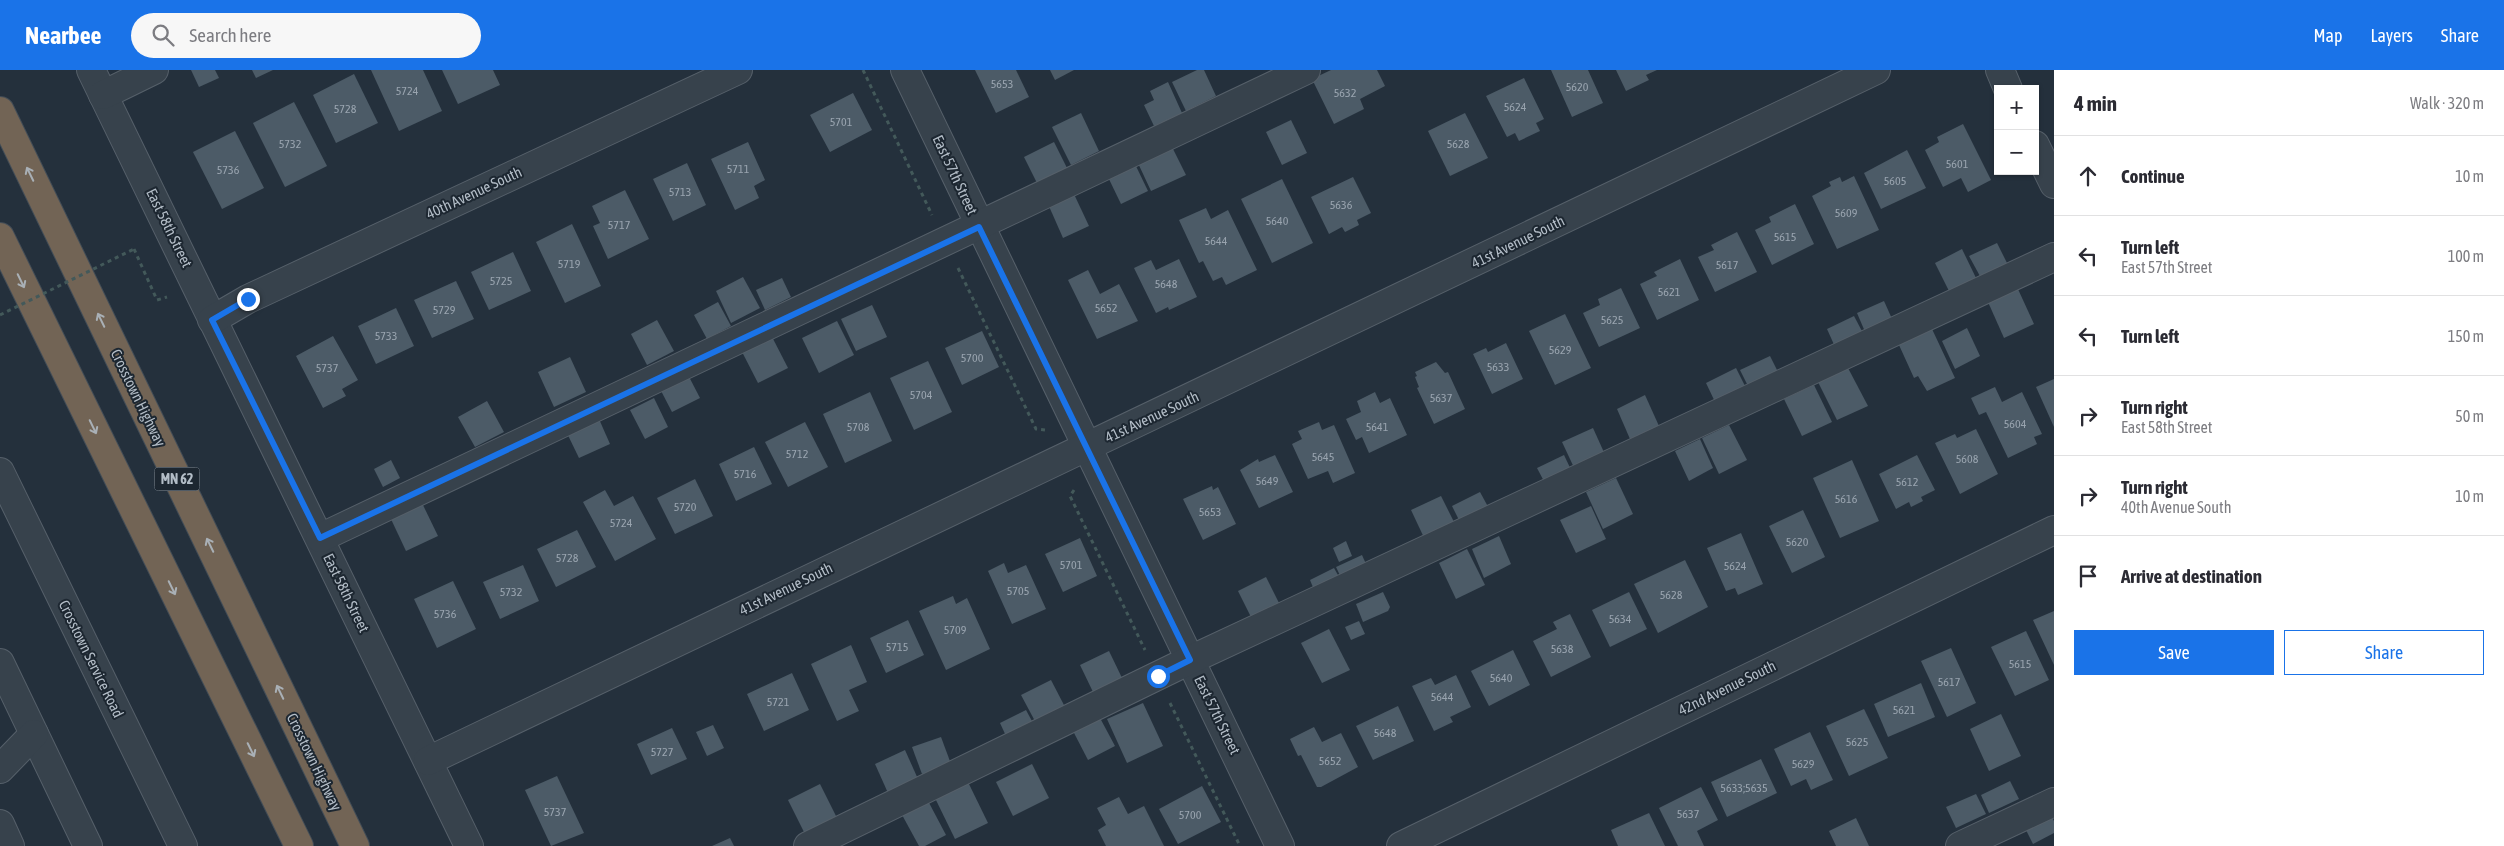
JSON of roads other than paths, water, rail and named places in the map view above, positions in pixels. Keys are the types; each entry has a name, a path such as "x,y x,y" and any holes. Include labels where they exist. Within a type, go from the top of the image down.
{"highway":[{"name":"Crosstown Highway","path":"0,111 355,846"},
{"path":"0,237 298,846"}],"street":[{"name":"East 58th Street","path":"90,70 197,285 212,320 469,846"},
{"path":"103,95 154,70"},
{"name":"40th Avenue South","path":"212,320 257,295 738,70"},
{"name":"East 57th Street","path":"905,70 979,227 1088,447 1280,846"},
{"path":"320,538 979,227 1306,70"},
{"name":"41st Avenue South","path":"428,761 1876,70"},
{"path":"2000,70 2006,85"},
{"path":"2039,153 2054,184"},
{"path":"808,846 1190,660 2054,257"},
{"name":"Crosstown Service Road","path":"0,472 182,846"},
{"name":"42nd Avenue South","path":"1401,846 2054,530"},
{"path":"0,662 88,846"},
{"path":"0,769 34,734"},
{"path":"1960,846 2054,802"},
{"path":"0,824 10,846"}]}
